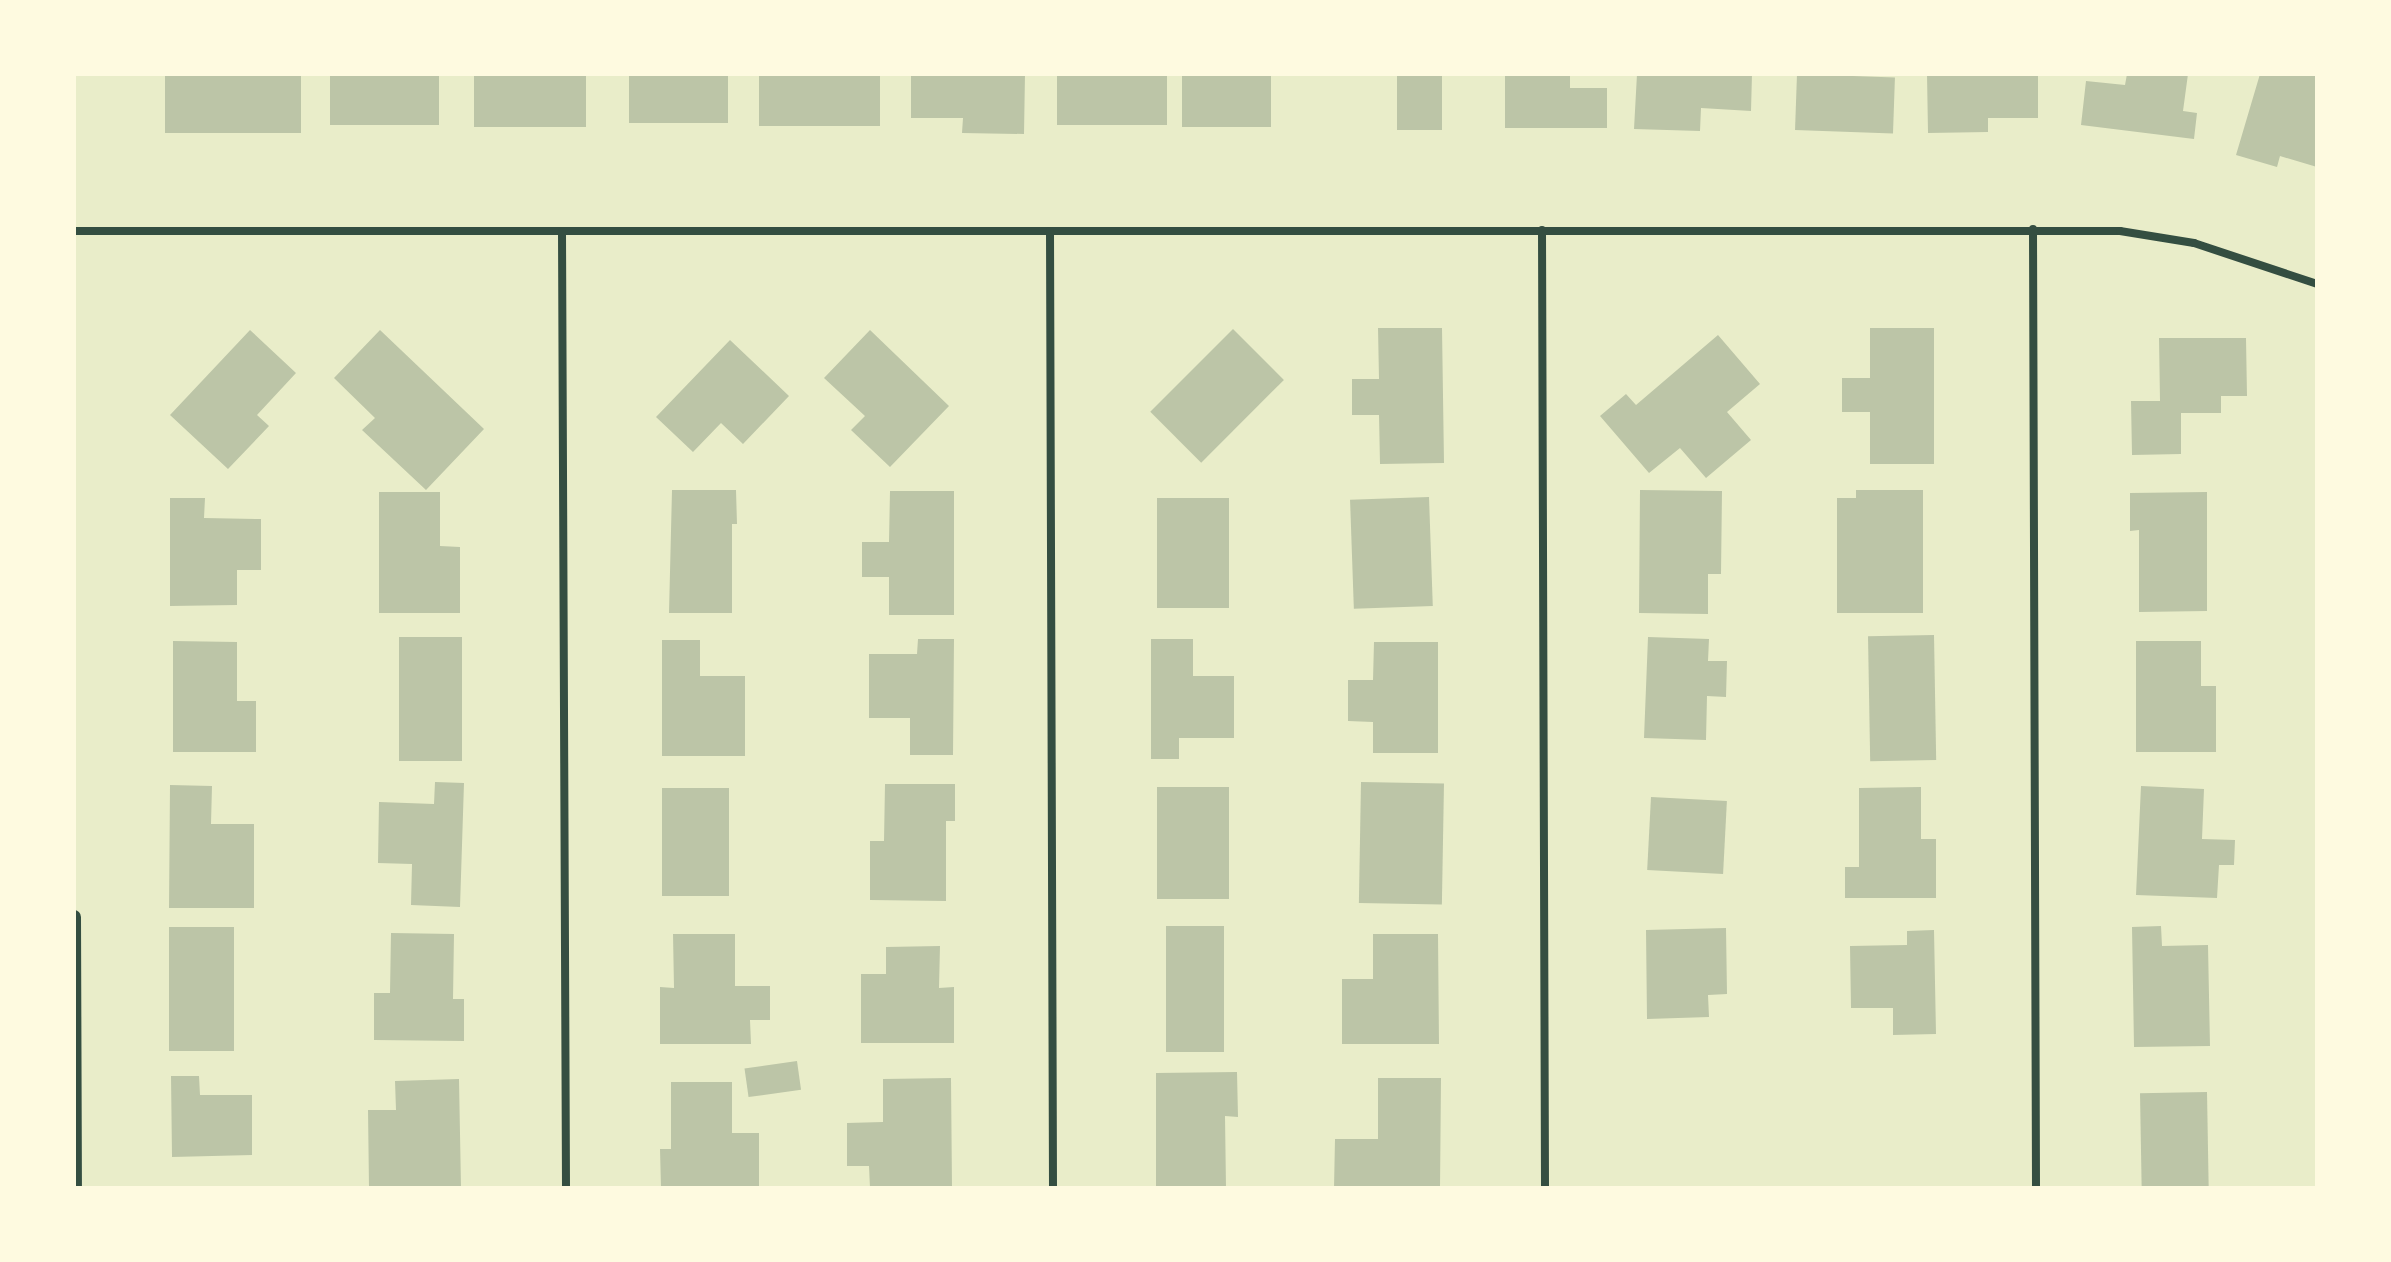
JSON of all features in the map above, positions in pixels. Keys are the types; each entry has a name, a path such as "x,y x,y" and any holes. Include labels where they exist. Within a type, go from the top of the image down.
{"street":[{"path":"2033,229 2036,1188"},
{"path":"1542,230 1545,1188"},
{"path":"74,231 2120,231 2194,243 2317,284"},
{"path":"1050,231 1053,1188"},
{"path":"562,232 566,1188"},
{"path":"74,917 75,1188"}],"building":[{"path":"165,74 301,74 301,133 165,133"},
{"path":"330,74 439,74 439,125 330,125"},
{"path":"474,74 586,74 586,127 474,127"},
{"path":"629,74 728,74 728,123 629,123"},
{"path":"759,74 880,74 880,126 759,126"},
{"path":"911,74 1025,74 1024,134 962,133 963,118 911,118"},
{"path":"1057,74 1167,74 1167,125 1057,125"},
{"path":"1182,74 1271,74 1271,127 1182,127"},
{"path":"1397,74 1442,74 1442,130 1397,130"},
{"path":"1505,74 1570,74 1570,88 1607,88 1607,128 1505,128"},
{"path":"1637,74 1752,74 1751,111 1701,108 1700,131 1634,129"},
{"path":"1797,74 1895,77 1893,133 1795,130"},
{"path":"1927,74 2038,74 2038,118 1988,118 1988,132 1928,133"},
{"path":"2127,74 2188,74 2183,111 2197,113 2194,139 2081,125 2086,81 2125,85"},
{"path":"2260,74 2317,74 2317,167 2280,156 2277,167 2236,155"},
{"path":"1378,328 1442,328 1444,463 1380,464 1379,415 1352,415 1352,379 1379,379"},
{"path":"1870,328 1934,328 1934,464 1870,464 1870,412 1842,412 1842,378 1870,378"},
{"path":"1233,329 1284,380 1201,463 1150,412"},
{"path":"250,330 296,373 257,415 269,426 228,469 170,415"},
{"path":"380,330 484,429 426,490 362,430 375,418 334,378"},
{"path":"870,330 949,406 890,467 851,430 865,416 824,378"},
{"path":"1718,335 1760,384 1727,412 1751,440 1706,478 1680,448 1649,473 1600,416 1626,394 1636,405"},
{"path":"2159,338 2246,338 2247,396 2221,396 2221,413 2181,413 2181,454 2132,455 2131,401 2160,401"},
{"path":"730,340 789,396 743,444 721,423 693,452 656,417"},
{"path":"672,490 736,490 737,524 732,524 732,613 669,613"},
{"path":"1640,490 1722,491 1721,574 1708,574 1708,614 1639,613"},
{"path":"1856,490 1923,490 1923,613 1837,613 1837,498 1856,498"},
{"path":"890,491 954,491 954,615 889,615 889,577 862,577 862,542 889,542"},
{"path":"379,492 440,492 440,546 460,547 460,613 379,613"},
{"path":"2207,492 2207,611 2139,612 2139,530 2130,531 2130,493"},
{"path":"1429,497 1433,606 1354,609 1350,500"},
{"path":"170,498 205,498 204,518 261,519 261,570 237,570 237,605 170,606"},
{"path":"1157,498 1229,498 1229,608 1157,608"},
{"path":"1934,635 1936,760 1870,761 1868,636"},
{"path":"399,637 462,637 462,761 399,761"},
{"path":"1648,637 1709,639 1708,661 1727,661 1726,697 1707,696 1706,740 1644,738"},
{"path":"918,639 954,639 953,755 910,755 910,718 869,718 869,654 917,654"},
{"path":"1151,639 1193,639 1193,676 1234,676 1234,738 1179,738 1179,759 1151,759"},
{"path":"662,640 700,640 700,676 745,676 745,756 662,756"},
{"path":"173,641 237,642 237,701 256,701 256,752 173,752"},
{"path":"2136,641 2201,641 2201,686 2216,686 2216,752 2136,752"},
{"path":"1374,642 1438,642 1438,753 1373,753 1373,722 1348,721 1348,680 1373,680"},
{"path":"435,782 464,783 460,907 411,905 412,864 378,863 379,802 434,804"},
{"path":"1361,782 1444,783 1442,904 1359,903"},
{"path":"885,784 955,784 955,821 946,821 946,901 870,900 870,841 884,841"},
{"path":"170,785 212,786 211,824 254,824 254,908 169,908"},
{"path":"2141,786 2204,789 2202,839 2235,840 2234,865 2219,865 2217,898 2136,895"},
{"path":"1157,787 1229,787 1229,899 1157,899"},
{"path":"1921,787 1921,839 1936,839 1936,898 1845,898 1845,867 1859,867 1859,788"},
{"path":"662,788 729,788 729,896 662,896"},
{"path":"1651,797 1727,801 1723,874 1647,870"},
{"path":"1166,926 1224,926 1224,1052 1166,1052"},
{"path":"2161,926 2162,946 2208,945 2210,1046 2134,1047 2132,927"},
{"path":"169,927 234,927 234,1051 169,1051"},
{"path":"1726,928 1727,994 1708,995 1709,1017 1647,1019 1646,930"},
{"path":"1934,930 1936,1034 1893,1035 1893,1008 1851,1008 1850,946 1907,945 1907,931"},
{"path":"391,933 454,934 453,999 464,999 464,1041 374,1040 374,993 390,993"},
{"path":"673,934 735,934 735,986 770,986 770,1020 750,1020 751,1044 660,1044 660,987 674,988"},
{"path":"1373,934 1438,934 1439,1044 1342,1044 1342,979 1373,979"},
{"path":"940,946 939,988 954,987 954,1043 861,1043 861,974 886,974 886,947"},
{"path":"797,1061 801,1090 749,1097 745,1068"},
{"path":"1237,1072 1238,1117 1225,1116 1226,1188 1156,1188 1156,1073"},
{"path":"171,1076 199,1076 200,1095 252,1095 252,1155 172,1157"},
{"path":"951,1078 952,1188 870,1188 869,1166 847,1166 847,1123 883,1122 883,1079"},
{"path":"1378,1078 1441,1078 1440,1188 1334,1188 1335,1139 1378,1139"},
{"path":"459,1079 461,1188 369,1188 368,1110 396,1110 395,1081"},
{"path":"671,1082 732,1082 732,1133 759,1133 759,1188 661,1188 660,1149 671,1149"},
{"path":"2207,1092 2209,1188 2142,1188 2140,1093"}]}
